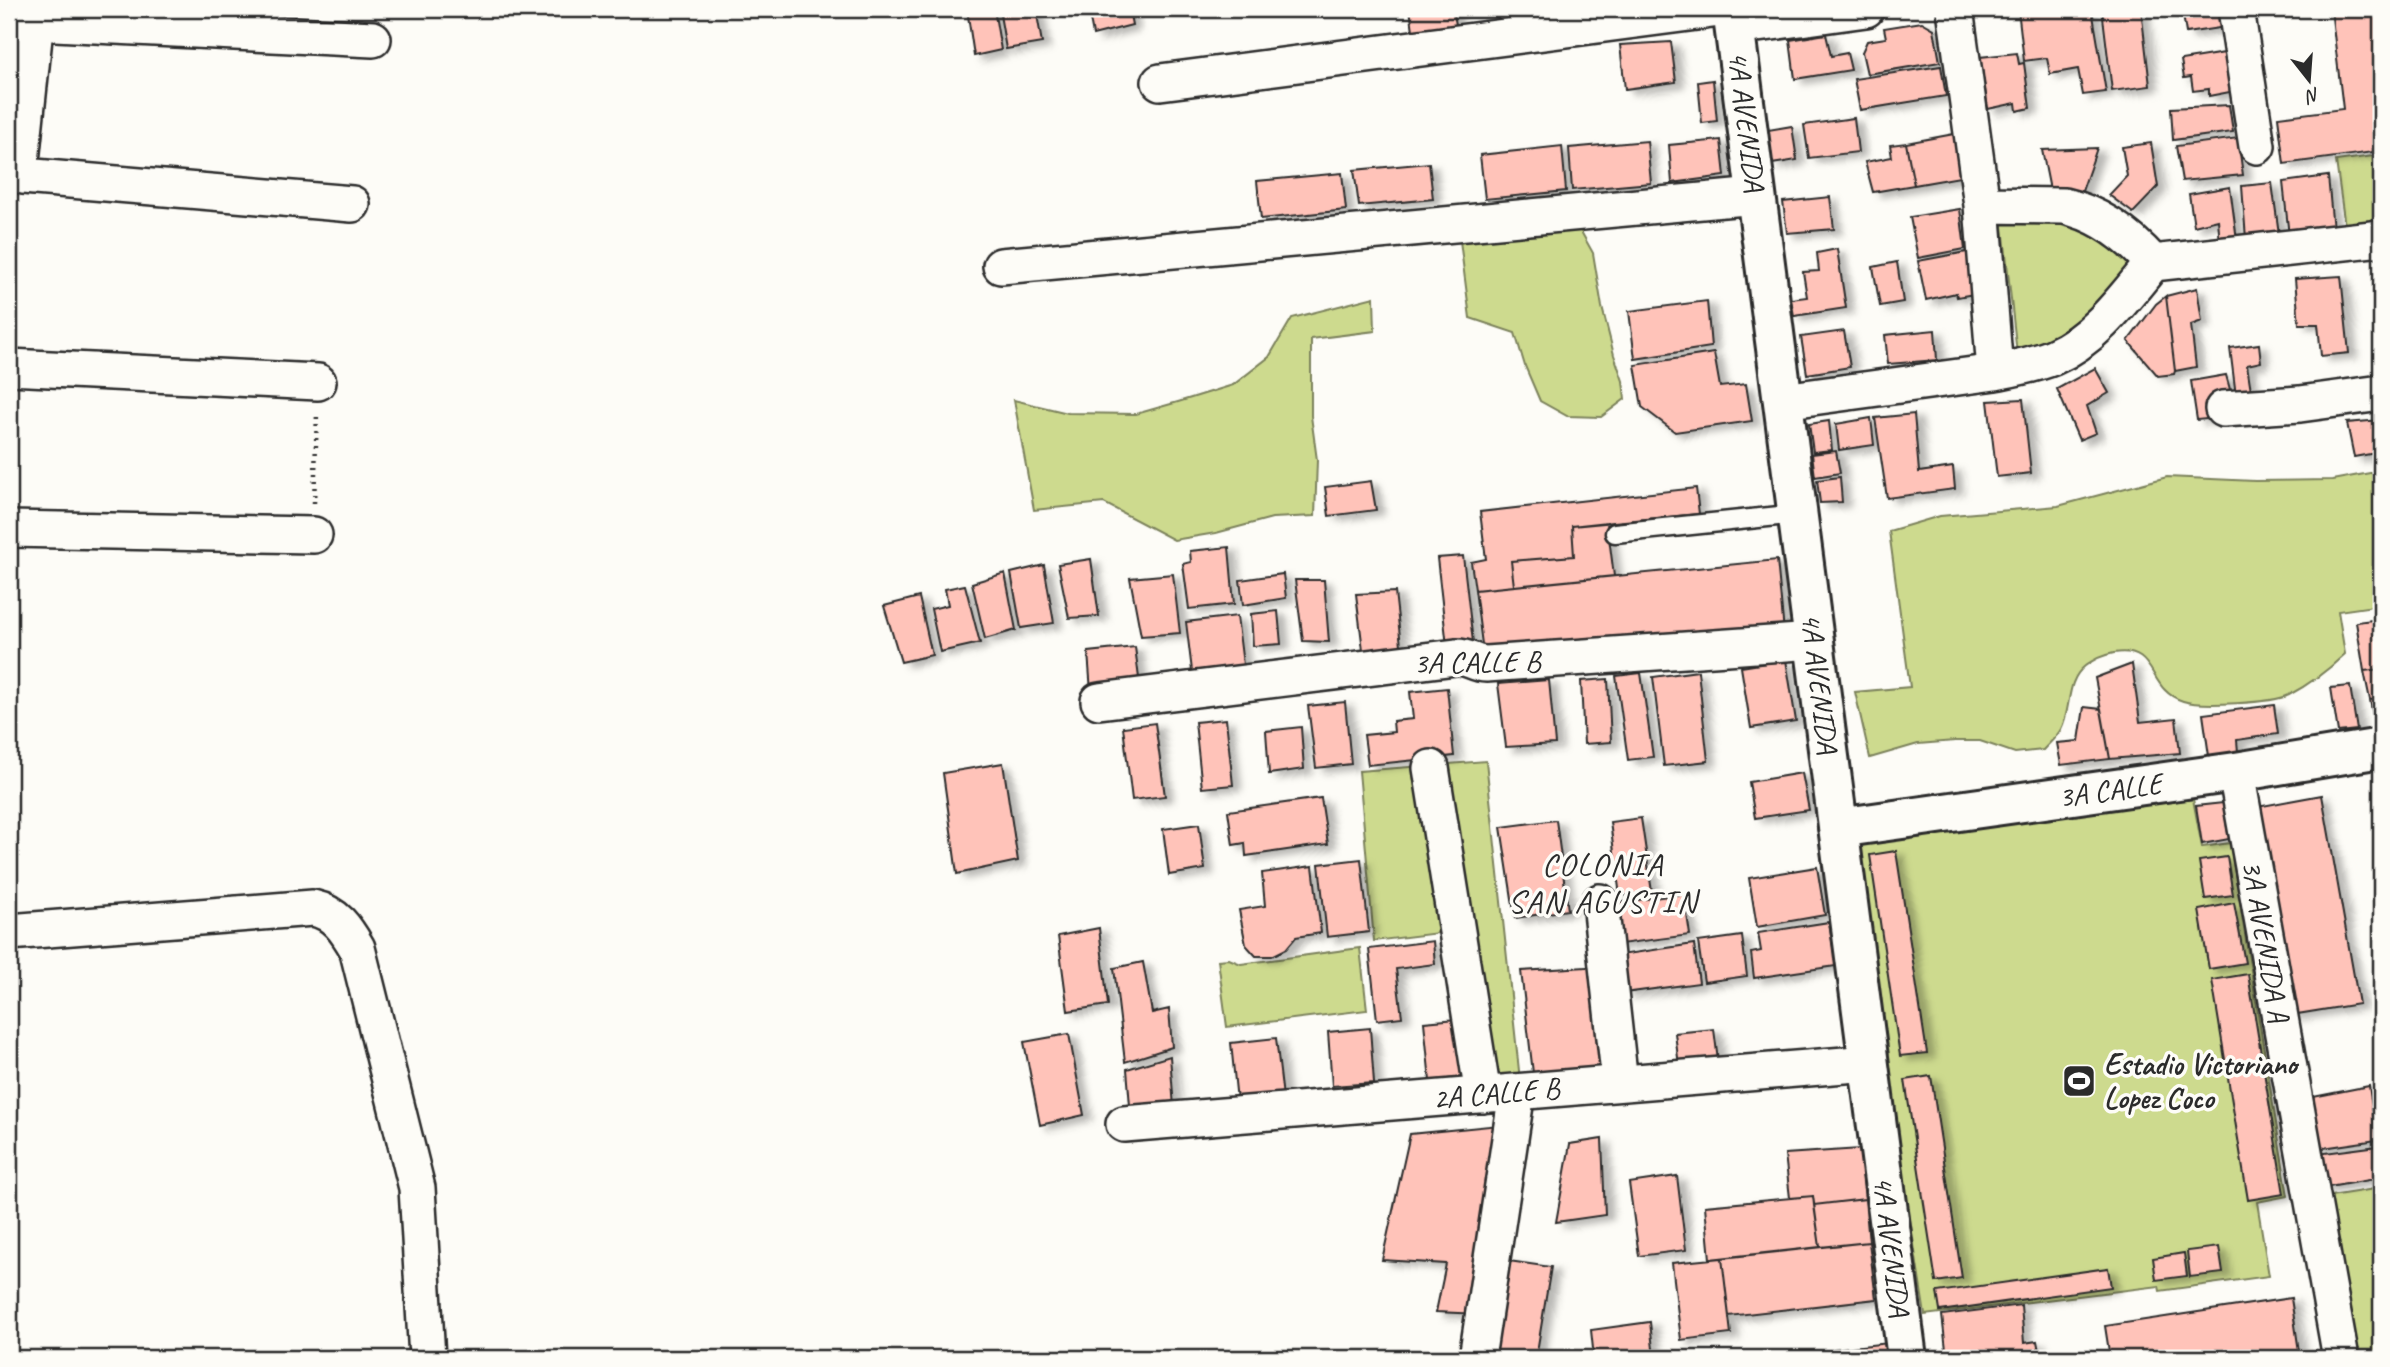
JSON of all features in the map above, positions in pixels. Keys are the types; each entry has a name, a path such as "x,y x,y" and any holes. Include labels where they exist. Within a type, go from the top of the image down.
{"street":[{"path":"1160,82 1729,15 1866,9"},
{"path":"1955,9 1982,205 1995,372"},
{"path":"2236,9 2257,146"},
{"path":"352,204 23,176 20,171 18,104 36,15 373,39"},
{"name":"4A AVENIDA","path":"1729,15 1756,196 1907,1358"},
{"path":"1001,266 1756,196"},
{"path":"1982,205 2064,206 2075,209 2125,234 2153,263"},
{"path":"1783,401 1995,372 2026,366 2055,356 2094,330 2153,263 2381,238"},
{"path":"9,367 318,382"},
{"path":"2223,409 2300,404 2381,393"},
{"path":"9,529 313,535"},
{"name":"3A CALLE B","path":"1100,701 1456,657 1486,664 1814,641"},
{"name":"3A CALLE","path":"1838,828 2236,772 2381,748"},
{"path":"1431,768 1483,1095"},
{"name":"3A AVENIDA A","path":"2236,772 2341,1358"},
{"path":"1600,902 1620,1083"},
{"path":"9,932 313,908 324,910 335,917 357,948 417,1188 426,1358"},
{"name":"2A CALLE B","path":"1124,1124 1869,1063"},
{"path":"1477,1358 1517,1092"}],"lane":[{"path":"1615,533 1798,514"}],"path":[{"path":"313,535 318,382"}],"green space":[{"path":"2381,155 2381,223 2345,227 2336,161"},
{"path":"2063,205 2160,262 2088,324 2017,354 2001,208"},
{"path":"1579,228 1593,253 1602,307 1623,381 1625,399 1601,417 1567,416 1540,401 1515,333 1470,318 1459,233"},
{"path":"1374,297 1375,331 1311,339 1311,416 1317,460 1315,516 1272,518 1216,533 1174,540 1104,503 1034,510 1014,400 1068,413 1136,414 1178,402 1233,385 1269,357 1292,318"},
{"path":"2381,471 2381,605 2338,611 2345,654 2297,691 2281,698 2253,702 2192,703 2171,695 2163,688 2139,656 2114,653 2095,659 2079,672 2074,680 2061,729 2043,750 2015,753 1980,741 1955,741 1918,744 1870,758 1855,692 1910,687 1889,531 1940,516 2058,506 2167,477 2255,481 2332,480"},
{"path":"1486,761 1520,1080 1468,1086 1454,931 1374,941 1359,771"},
{"name":"Estadio Victoriano Lopez Coco","path":"2193,799 2202,847 2230,843 2288,1196 2257,1202 2269,1276 2160,1291 2159,1286 1925,1315 1851,844"},
{"path":"1360,948 1367,1010 1227,1027 1218,960 1229,959 1241,964"},
{"path":"2381,1188 2381,1358 2351,1358 2324,1197"}],"building":[{"path":"967,9 994,9 1001,50 974,56"},
{"path":"999,9 1036,9 1042,43 1006,49"},
{"path":"1088,9 1129,9 1132,25 1093,35"},
{"path":"1410,9 1453,9 1459,40 1415,45"},
{"path":"2018,9 2092,9 2106,92 2083,95 2078,69 2050,74 2047,58 2024,61"},
{"path":"2102,9 2141,9 2150,86 2112,91"},
{"path":"2182,9 2223,9 2226,27 2186,33"},
{"path":"2331,9 2381,9 2381,151 2284,164 2278,117 2343,109"},
{"path":"1922,22 1934,29 1940,62 1867,74 1862,52 1867,41 1886,38 1884,28"},
{"path":"1826,34 1831,56 1847,53 1851,70 1795,79 1790,40"},
{"path":"1671,42 1676,82 1625,89 1620,45"},
{"path":"2231,52 2235,91 2209,96 2209,89 2193,91 2191,77 2184,78 2181,60"},
{"path":"2017,53 2019,64 2024,63 2030,108 2017,111 2016,103 1988,109 1980,57"},
{"path":"1941,66 1946,96 1860,110 1854,79"},
{"path":"1713,80 1717,121 1702,123 1698,82"},
{"path":"2229,105 2233,132 2173,140 2171,108"},
{"path":"1854,118 1858,152 1809,158 1804,125"},
{"path":"1792,126 1797,160 1772,164 1768,130"},
{"path":"1954,134 1960,177 1914,185 1906,143"},
{"path":"2238,138 2243,175 2182,181 2176,146"},
{"path":"1721,140 1725,176 1672,183 1669,145"},
{"path":"1647,141 1651,183 1572,190 1569,148"},
{"path":"1906,143 1914,185 1873,192 1865,162 1892,157 1890,145"},
{"path":"2151,143 2158,187 2133,213 2109,195 2127,176 2122,147"},
{"path":"1562,146 1566,191 1485,199 1480,155"},
{"path":"2097,148 2081,194 2051,195 2042,150"},
{"path":"1429,163 1433,199 1359,206 1354,170"},
{"path":"1342,173 1346,210 1261,219 1257,181"},
{"path":"2328,176 2333,230 2289,236 2283,182"},
{"path":"2272,183 2279,234 2246,239 2242,186"},
{"path":"2230,187 2237,240 2220,244 2218,220 2194,226 2189,194"},
{"path":"1830,197 1834,229 1787,233 1783,202"},
{"path":"1960,209 1965,249 1918,258 1910,217"},
{"path":"1837,249 1846,308 1794,316 1791,299 1807,297 1803,272 1819,271 1817,253"},
{"path":"1967,252 1974,294 1957,297 1956,293 1926,300 1918,261"},
{"path":"1897,262 1903,302 1880,306 1873,267"},
{"path":"2341,276 2349,353 2321,356 2318,324 2299,324 2295,279"},
{"path":"2197,288 2202,321 2191,325 2196,367 2175,371 2166,296"},
{"path":"2166,296 2175,371 2174,374 2158,376 2128,341 2156,304"},
{"path":"1707,301 1711,347 1635,359 1629,311"},
{"path":"1935,330 1937,360 1888,364 1885,335"},
{"path":"1844,331 1850,367 1807,374 1801,337"},
{"path":"2259,344 2261,362 2247,365 2253,403 2237,404 2230,348"},
{"path":"1714,353 1720,387 1746,384 1752,421 1675,432 1642,407 1635,365"},
{"path":"2095,368 2109,393 2087,406 2096,433 2079,440 2057,389"},
{"path":"2226,375 2231,393 2217,418 2197,420 2191,381"},
{"path":"2023,399 2031,473 1997,477 1988,401"},
{"path":"1914,414 1919,472 1953,467 1955,489 1887,498 1875,418"},
{"path":"1871,418 1874,445 1839,450 1836,424"},
{"path":"2381,420 2381,452 2354,457 2347,423"},
{"path":"1829,421 1832,450 1813,452 1809,424"},
{"path":"1836,451 1840,473 1815,477 1812,454"},
{"path":"1840,477 1842,502 1820,503 1817,480"},
{"path":"1371,481 1376,510 1329,516 1325,487"},
{"path":"1696,488 1699,514 1572,526 1574,556 1511,561 1514,586 1475,590 1471,562 1486,559 1480,512"},
{"path":"1607,522 1614,576 1514,586 1511,561 1574,556 1572,526"},
{"path":"1229,547 1234,604 1189,609 1183,564 1191,562 1190,551"},
{"path":"1463,556 1474,651 1448,655 1437,558"},
{"path":"1091,559 1099,616 1069,618 1058,564"},
{"path":"1777,560 1784,632 1484,660 1475,590"},
{"path":"1044,565 1054,623 1021,628 1011,573"},
{"path":"1005,573 1016,630 985,639 972,583"},
{"path":"1173,574 1180,633 1141,636 1130,578"},
{"path":"1283,574 1286,598 1243,605 1240,580"},
{"path":"1295,580 1324,580 1329,642 1303,641"},
{"path":"965,585 980,643 940,652 931,609 948,605 945,589"},
{"path":"1395,592 1402,654 1364,658 1356,594"},
{"path":"919,597 932,655 901,662 884,606"},
{"path":"1278,611 1281,644 1253,646 1251,614"},
{"path":"1237,616 1244,673 1193,679 1186,622"},
{"path":"2381,619 2381,669 2364,671 2356,622"},
{"path":"1135,647 1140,686 1091,692 1088,652"},
{"path":"1786,660 1796,721 1751,728 1741,667"},
{"path":"2132,664 2140,722 2176,718 2180,753 2110,759 2095,678"},
{"path":"2381,669 2381,699 2370,700 2364,671"},
{"path":"1698,671 1708,761 1664,766 1653,677"},
{"path":"1641,673 1653,757 1628,760 1616,676"},
{"path":"1608,679 1611,742 1584,744 1581,681"},
{"path":"1549,680 1555,744 1506,747 1498,684"},
{"path":"2350,686 2357,730 2338,732 2331,688"},
{"path":"1447,688 1454,756 1368,765 1364,735 1394,732 1393,721 1413,719 1410,692"},
{"path":"2381,699 2381,726 2375,727 2370,700"},
{"path":"1345,702 1351,764 1316,768 1308,706"},
{"path":"2274,705 2278,734 2237,740 2238,752 2209,756 2203,714"},
{"path":"2084,707 2101,709 2110,759 2061,765 2057,743 2079,741"},
{"path":"1226,719 1233,785 1202,788 1195,722"},
{"path":"1155,723 1165,796 1132,800 1123,727"},
{"path":"1301,727 1304,769 1269,774 1266,731"},
{"path":"1003,763 1018,861 957,874 943,773"},
{"path":"1802,773 1809,810 1755,818 1749,782"},
{"path":"2322,795 2359,1004 2291,1015 2257,807"},
{"path":"1321,798 1328,844 1246,856 1245,843 1233,845 1228,811"},
{"path":"2223,803 2229,839 2202,844 2196,806"},
{"path":"1641,818 1652,892 1620,896 1610,822"},
{"path":"1556,820 1568,910 1515,918 1501,827"},
{"path":"1199,824 1205,869 1169,875 1163,829"},
{"path":"1896,851 1927,1053 1900,1056 1870,855"},
{"path":"2227,857 2233,895 2205,899 2199,861"},
{"path":"1361,859 1369,932 1327,937 1319,864"},
{"path":"1313,866 1321,933 1296,937 1286,949 1272,956 1256,956 1246,945 1239,910 1265,906 1262,873"},
{"path":"1817,867 1825,915 1757,927 1749,878"},
{"path":"1684,894 1690,935 1613,945 1607,904"},
{"path":"2234,903 2245,963 2209,969 2199,910"},
{"path":"1829,922 1836,966 1754,978 1751,953 1761,951 1758,933"},
{"path":"1099,928 1108,1005 1068,1011 1058,936"},
{"path":"1742,936 1747,976 1704,982 1698,942"},
{"path":"1433,941 1435,964 1396,969 1402,1017 1377,1020 1369,949"},
{"path":"1694,944 1699,983 1624,993 1620,955"},
{"path":"1143,962 1152,1013 1169,1009 1172,1047 1125,1062 1114,968"},
{"path":"1603,966 1613,1067 1533,1073 1521,971"},
{"path":"2248,974 2284,1194 2248,1200 2212,980"},
{"path":"1457,1019 1463,1077 1430,1081 1424,1022"},
{"path":"1370,1028 1374,1083 1332,1086 1328,1032"},
{"path":"1714,1029 1718,1061 1679,1066 1675,1033"},
{"path":"1069,1034 1084,1115 1040,1125 1024,1042"},
{"path":"1276,1038 1283,1097 1237,1101 1231,1043"},
{"path":"1170,1056 1174,1107 1131,1118 1127,1069"},
{"path":"1931,1076 1962,1278 1936,1282 1905,1080"},
{"path":"2369,1086 2377,1140 2316,1149 2308,1098"},
{"path":"1509,1124 1480,1314 1436,1312 1446,1264 1382,1260 1410,1134"},
{"path":"1602,1139 1605,1215 1556,1222 1570,1144"},
{"path":"2378,1146 2381,1178 2323,1188 2317,1154"},
{"path":"1860,1149 1865,1199 1814,1205 1813,1196 1790,1198 1785,1154"},
{"path":"1677,1176 1686,1250 1639,1256 1629,1183"},
{"path":"1813,1196 1820,1247 1710,1259 1705,1206"},
{"path":"1865,1199 1869,1242 1820,1247 1814,1205"},
{"path":"1869,1242 1876,1299 1729,1316 1722,1258"},
{"path":"2219,1247 2223,1273 2190,1277 2187,1251"},
{"path":"2184,1253 2187,1276 2156,1280 2153,1258"},
{"path":"1722,1258 1731,1334 1681,1340 1672,1263"},
{"path":"1502,1260 1551,1267 1536,1358 1485,1358"},
{"path":"2108,1268 2111,1287 1940,1311 1937,1292"},
{"path":"2291,1298 2300,1358 2110,1358 2105,1326"},
{"path":"2021,1305 2024,1343 2037,1341 2040,1356 2053,1355 2053,1358 1947,1358 1942,1315"},
{"path":"1650,1322 1654,1358 1594,1358 1591,1330"},
{"path":"1889,1343 1891,1358 1834,1358 1833,1349"}],"place":[{"name":"Estadio Victoriano Lopez Coco","path":"2079,1081"}],"district":[{"name":"COLONIA SAN AGUSTIN","path":"1603,882"}]}
